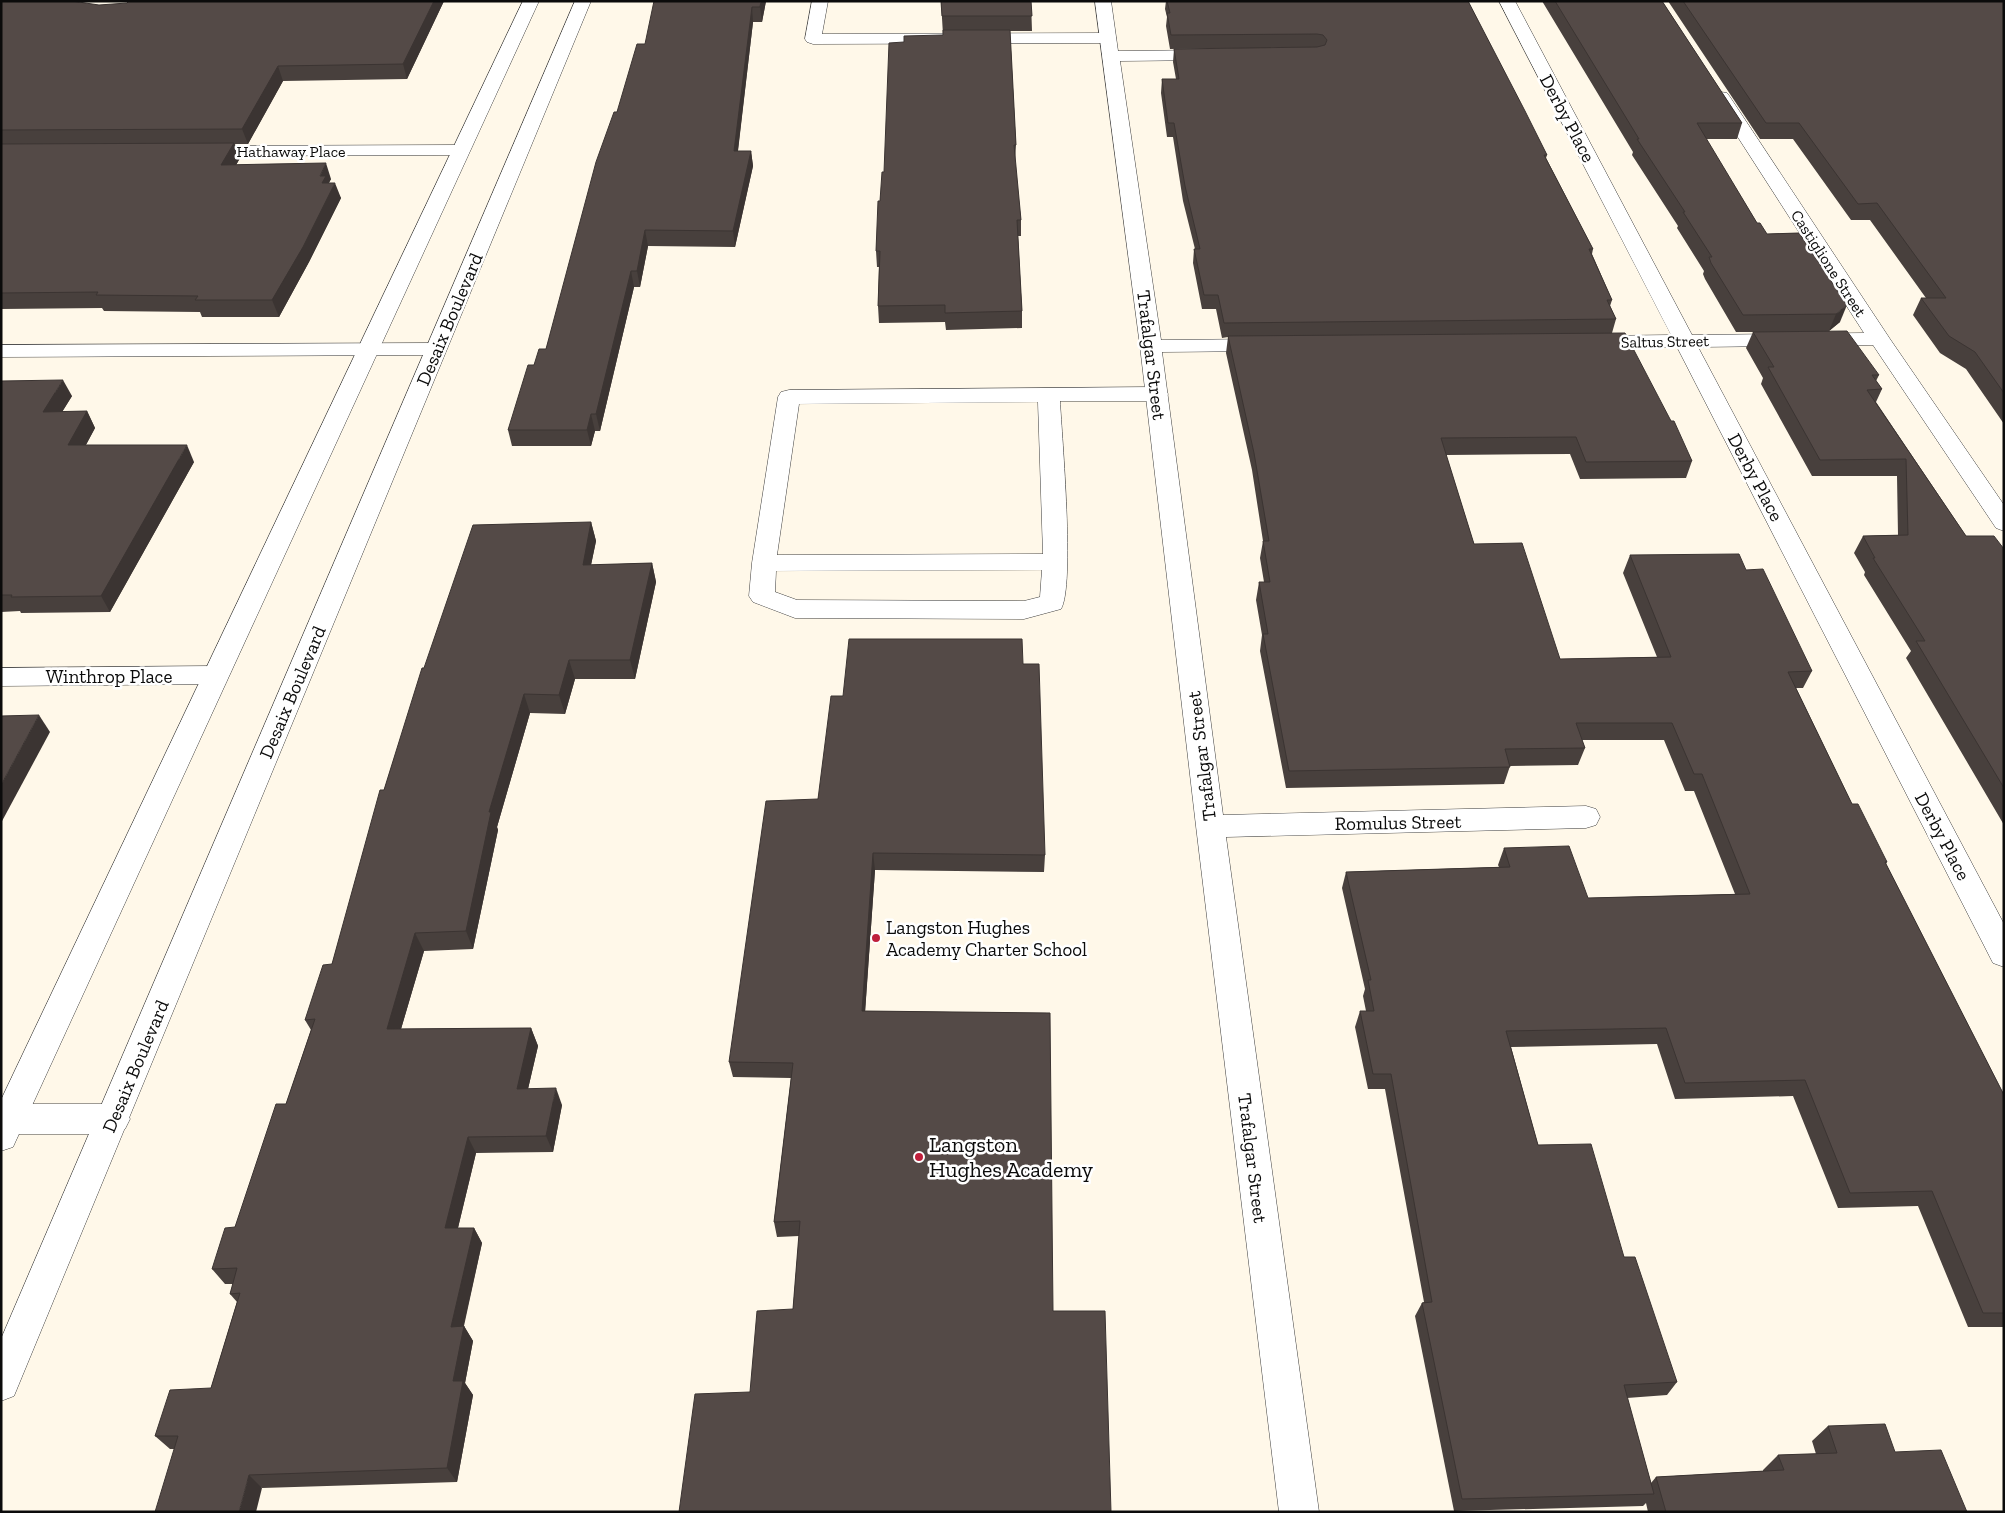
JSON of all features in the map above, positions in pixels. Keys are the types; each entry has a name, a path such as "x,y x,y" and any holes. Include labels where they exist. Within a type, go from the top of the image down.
{"street":[{"path":"113,1119 4,1124 531,1"},
{"name":"Desaix Boulevard","path":"1,1383 582,1"},
{"path":"820,1 813,39 1109,47 1227,55"},
{"name":"Trafalgar Street","path":"1103,1 1151,346 1210,826 1299,1512"},
{"name":"Derby Place","path":"1507,1 2004,954"},
{"name":"Castiglione Street","path":"1712,84 1879,339 2004,523"},
{"name":"Hathaway Place","path":"181,151 461,150"},
{"name":"Saltus Street","path":"1576,342 1879,339"},
{"path":"1151,346 1280,345"},
{"path":"1,351 436,349"},
{"path":"1049,395 1055,562 1052,603 1024,610 795,609 762,596 764,563 789,397 1157,394"},
{"path":"764,563 1055,562"},
{"name":"Winthrop Place","path":"1,677 216,675"},
{"name":"Romulus Street","path":"1210,826 1586,817"}],"building":[{"path":"1,1 72,1 99,5 127,3 129,1 434,1 403,64 278,66 242,129 1,130"},
{"path":"654,1 761,1 760,7 752,7 734,151 751,151 733,231 645,230 637,271 631,271 596,414 591,414 587,430 508,430 528,365 534,365 539,349 546,349 596,162 614,112 617,112 637,44 645,44"},
{"path":"941,1 1031,1 1032,16 942,16"},
{"path":"1167,1 1468,1 1593,249 1589,249 1612,300 1607,300 1616,319 1224,323 1218,295 1204,295 1194,249 1200,249 1185,186 1174,123 1168,123 1162,79 1179,79 1174,49 1317,47 1325,45 1327,40 1323,35 1317,34 1171,35 1167,13 1170,13"},
{"path":"1555,1 1662,1 1742,123 1697,123 1757,223 1760,223 1767,234 1799,233 1847,305 1836,314 1743,315 1711,263 1709,257 1712,257 1637,139 1639,139"},
{"path":"1683,1 2004,1 2004,393 1975,352 1949,336 1921,298 1946,298 1877,203 1858,204 1799,123 1766,123"},
{"path":"943,30 1010,30 1016,145 1014,145 1021,220 1017,220 1022,311 945,313 945,305 878,306 880,251 876,251 878,201 880,201 882,172 884,172 889,43 904,42 904,36 943,35"},
{"path":"234,143 221,165 326,163 320,176 326,176 322,183 335,183 303,247 272,300 195,300 198,296 96,295 98,292 1,293 1,144"},
{"path":"1847,331 1879,375 1872,375 1882,389 1867,390 1966,536 1994,536 2004,549 2004,788 1916,641 1925,641 1873,558 1875,558 1863,536 1908,535 1906,459 1820,460 1768,367 1774,367 1753,332"},
{"path":"1625,333 1671,421 1674,421 1692,461 1586,462 1576,437 1441,438 1474,544 1522,543 1560,659 1671,657 1630,555 1739,554 1746,570 1763,569 1812,671 1788,672 1852,804 1858,804 1887,862 1885,862 2004,1095 2004,1313 1983,1313 1932,1191 1850,1193 1805,1080 1685,1083 1666,1028 1506,1031 1538,1145 1591,1144 1624,1257 1635,1257 1677,1382 1624,1385 1654,1494 1462,1499 1422,1303 1432,1302 1391,1074 1373,1074 1360,1011 1374,1011 1368,980 1371,980 1346,872 1510,867 1504,848 1569,846 1588,898 1750,894 1702,774 1694,774 1672,723 1576,723 1585,748 1505,749 1510,767 1289,771 1263,634 1268,634 1259,582 1270,582 1263,541 1269,541 1254,453 1228,336"},
{"path":"63,380 43,412 87,411 68,445 187,445 101,596 11,597 12,595 1,595 1,381"},
{"path":"591,522 583,565 652,563 630,660 569,660 559,695 524,694 489,812 491,812 466,931 415,933 387,1029 531,1028 517,1089 556,1088 546,1136 468,1137 445,1228 474,1228 451,1327 464,1326 453,1381 463,1381 447,1468 249,1475 239,1512 155,1512 178,1436 155,1436 170,1390 211,1388 240,1293 230,1294 237,1268 212,1269 225,1228 235,1227 276,1104 286,1104 315,1019 305,1020 323,965 332,964 380,790 384,790 422,668 424,668 473,525"},
{"name":"Langston Hughes Academy","path":"849,639 1022,639 1023,664 1039,664 1045,855 873,853 862,1011 1050,1013 1053,1311 1105,1311 1111,1512 679,1512 695,1394 750,1392 757,1311 793,1309 800,1221 774,1222 793,1063 729,1062 766,801 818,799 831,696 843,696"},
{"path":"39,715 1,785 1,716"},
{"path":"1885,1424 1895,1452 1941,1450 1967,1512 1666,1512 1656,1477 1784,1470 1778,1455 1837,1453 1828,1426"}],"place":[{"name":"Langston Hughes Academy Charter School","path":"876,938"},
{"name":"Langston Hughes Academy","path":"919,1157"}]}
